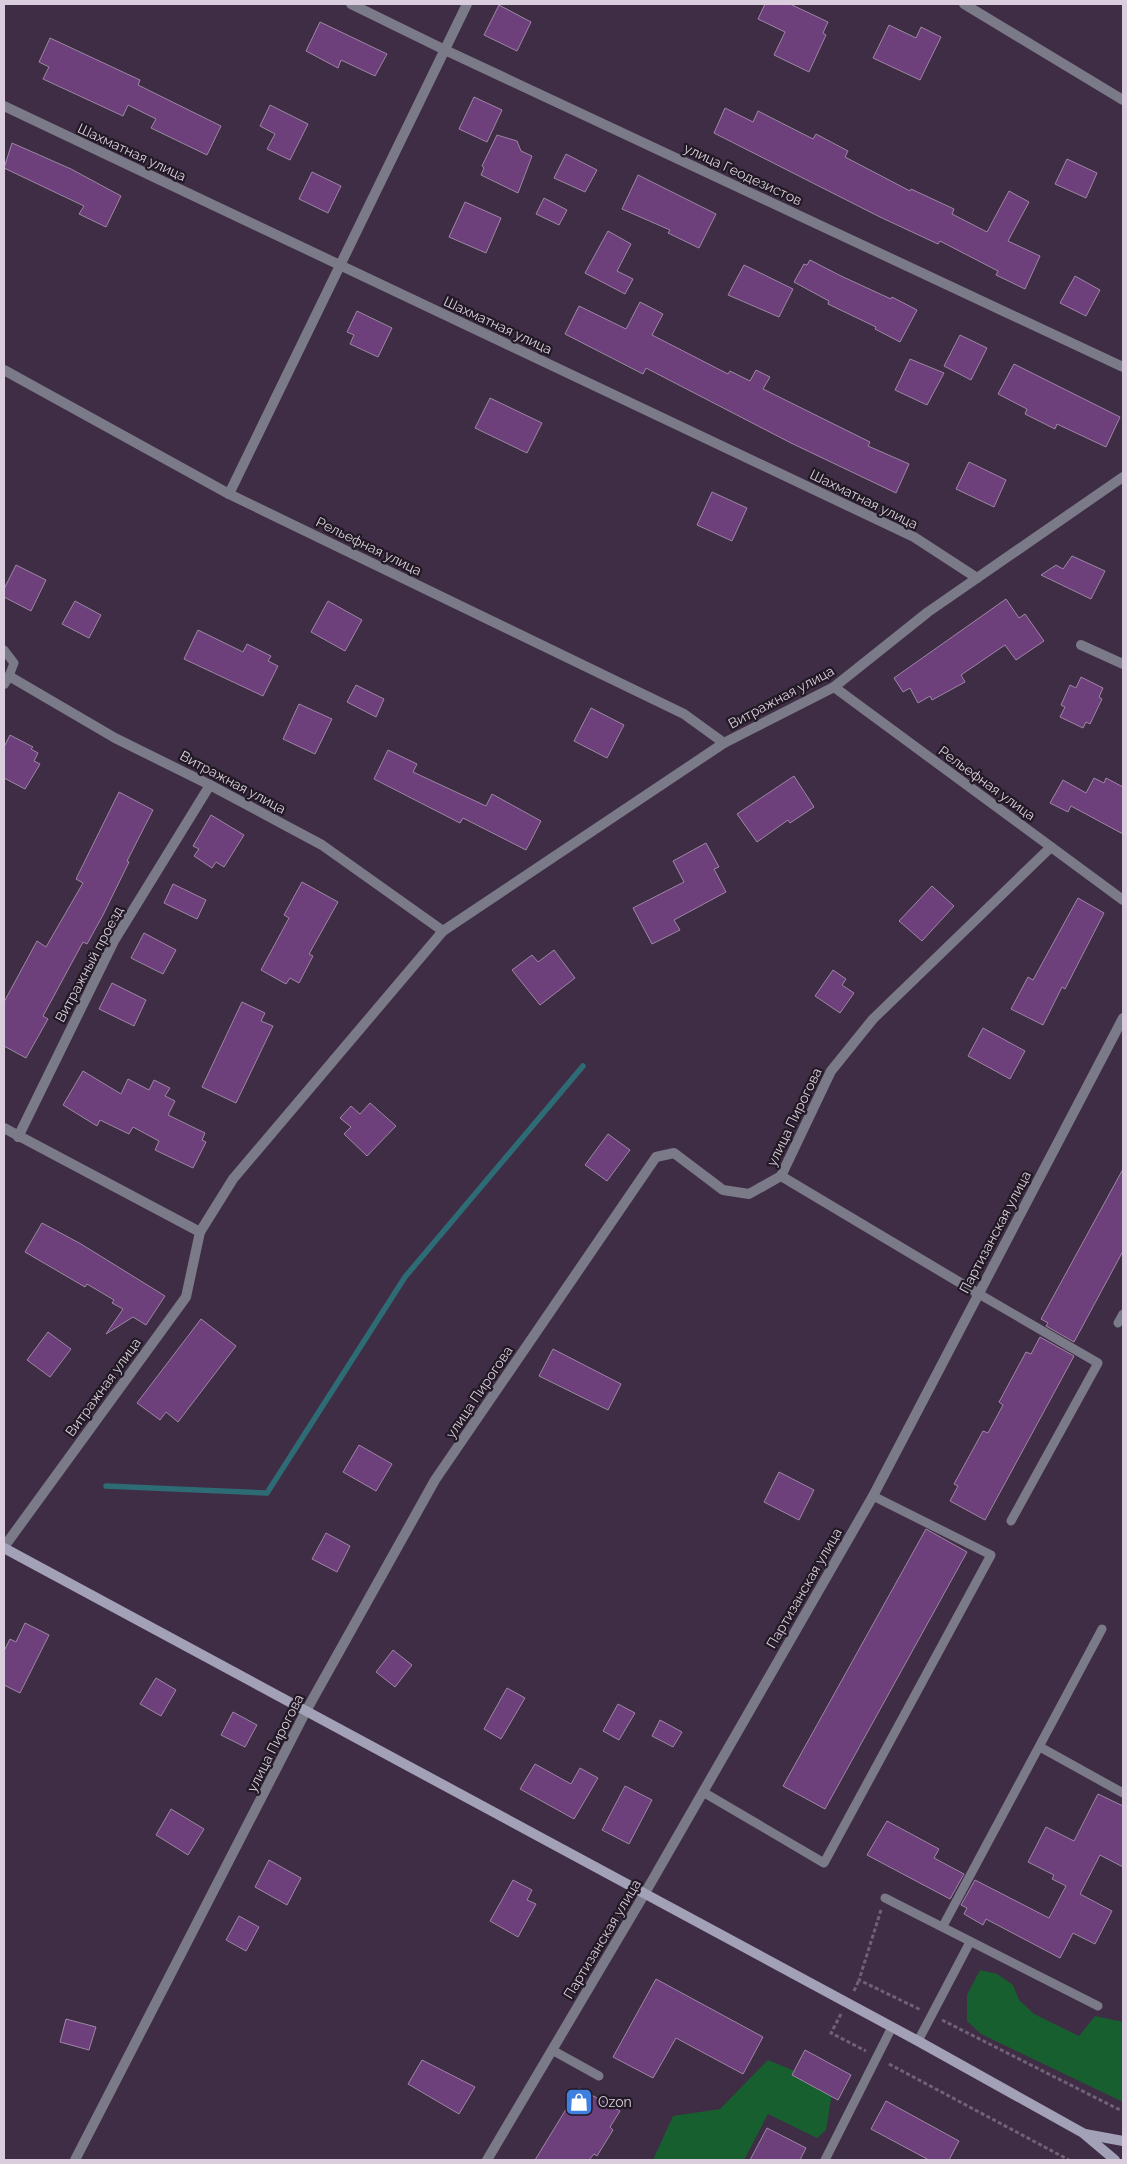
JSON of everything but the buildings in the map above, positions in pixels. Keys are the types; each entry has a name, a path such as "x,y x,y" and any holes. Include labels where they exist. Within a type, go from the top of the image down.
{"main road":[{"path":"4,1548 918,2041 1083,2133 1116,2160"},
{"path":"1083,2133 1123,2142"}],"street":[{"name":"улица Геодезистов","path":"351,4 444,50 1123,367"},
{"path":"229,494 467,4"},
{"path":"964,4 1123,100"},
{"name":"Шахматная улица","path":"4,106 914,537 977,578"},
{"name":"Рельефная улица","path":"4,370 229,494 684,714 724,743"},
{"name":"Витражная улица","path":"4,1548 186,1297 200,1232 233,1179 443,930 724,743 834,687 928,612 1123,477"},
{"path":"1081,645 1123,664"},
{"name":"Витражная улица","path":"7,680 115,738 210,784 322,845 443,930"},
{"name":"Рельефная улица","path":"834,687 1123,900"},
{"name":"Витражный проезд","path":"18,1137 114,941 210,784"},
{"name":"улица Пирогова","path":"75,2160 306,1710 435,1480 656,1157 674,1153 723,1190 749,1194 781,1176 831,1071 849,1049 874,1019 1051,847"},
{"name":"Партизанская улица","path":"487,2160 645,1893 873,1496 1123,1018"},
{"path":"4,1128 200,1232"},
{"path":"781,1176 979,1294"}],"lane":[{"path":"4,650 14,663 7,680"},
{"path":"979,1294 1098,1363 1011,1521"},
{"path":"1118,1323 1123,1314"},
{"path":"703,1792 824,1863 991,1555 873,1496"},
{"path":"943,1926 1102,1628"},
{"path":"1040,1747 1123,1794"},
{"path":"885,1898 1098,2006"},
{"path":"918,2041 970,1942"},
{"path":"825,2160 892,2027"},
{"path":"552,2050 599,2076"}],"path":[{"path":"885,1898 860,1980 1118,2109 1123,2109"},
{"path":"848,2003 830,2032 1069,2160"}],"green space":[{"path":"980,1970 997,1974 1013,1985 1019,2000 1034,2014 1079,2036 1095,2016 1123,2022 1123,2102 981,2034 967,2021 967,1995"},
{"path":"768,2060 833,2087 826,2130 817,2138 768,2114 744,2160 653,2160 673,2116 720,2109"}],"waterway":[{"path":"106,1486 267,1493 405,1277 583,1066"}],"place":[{"name":"Ozon","path":"579,2102"}]}
